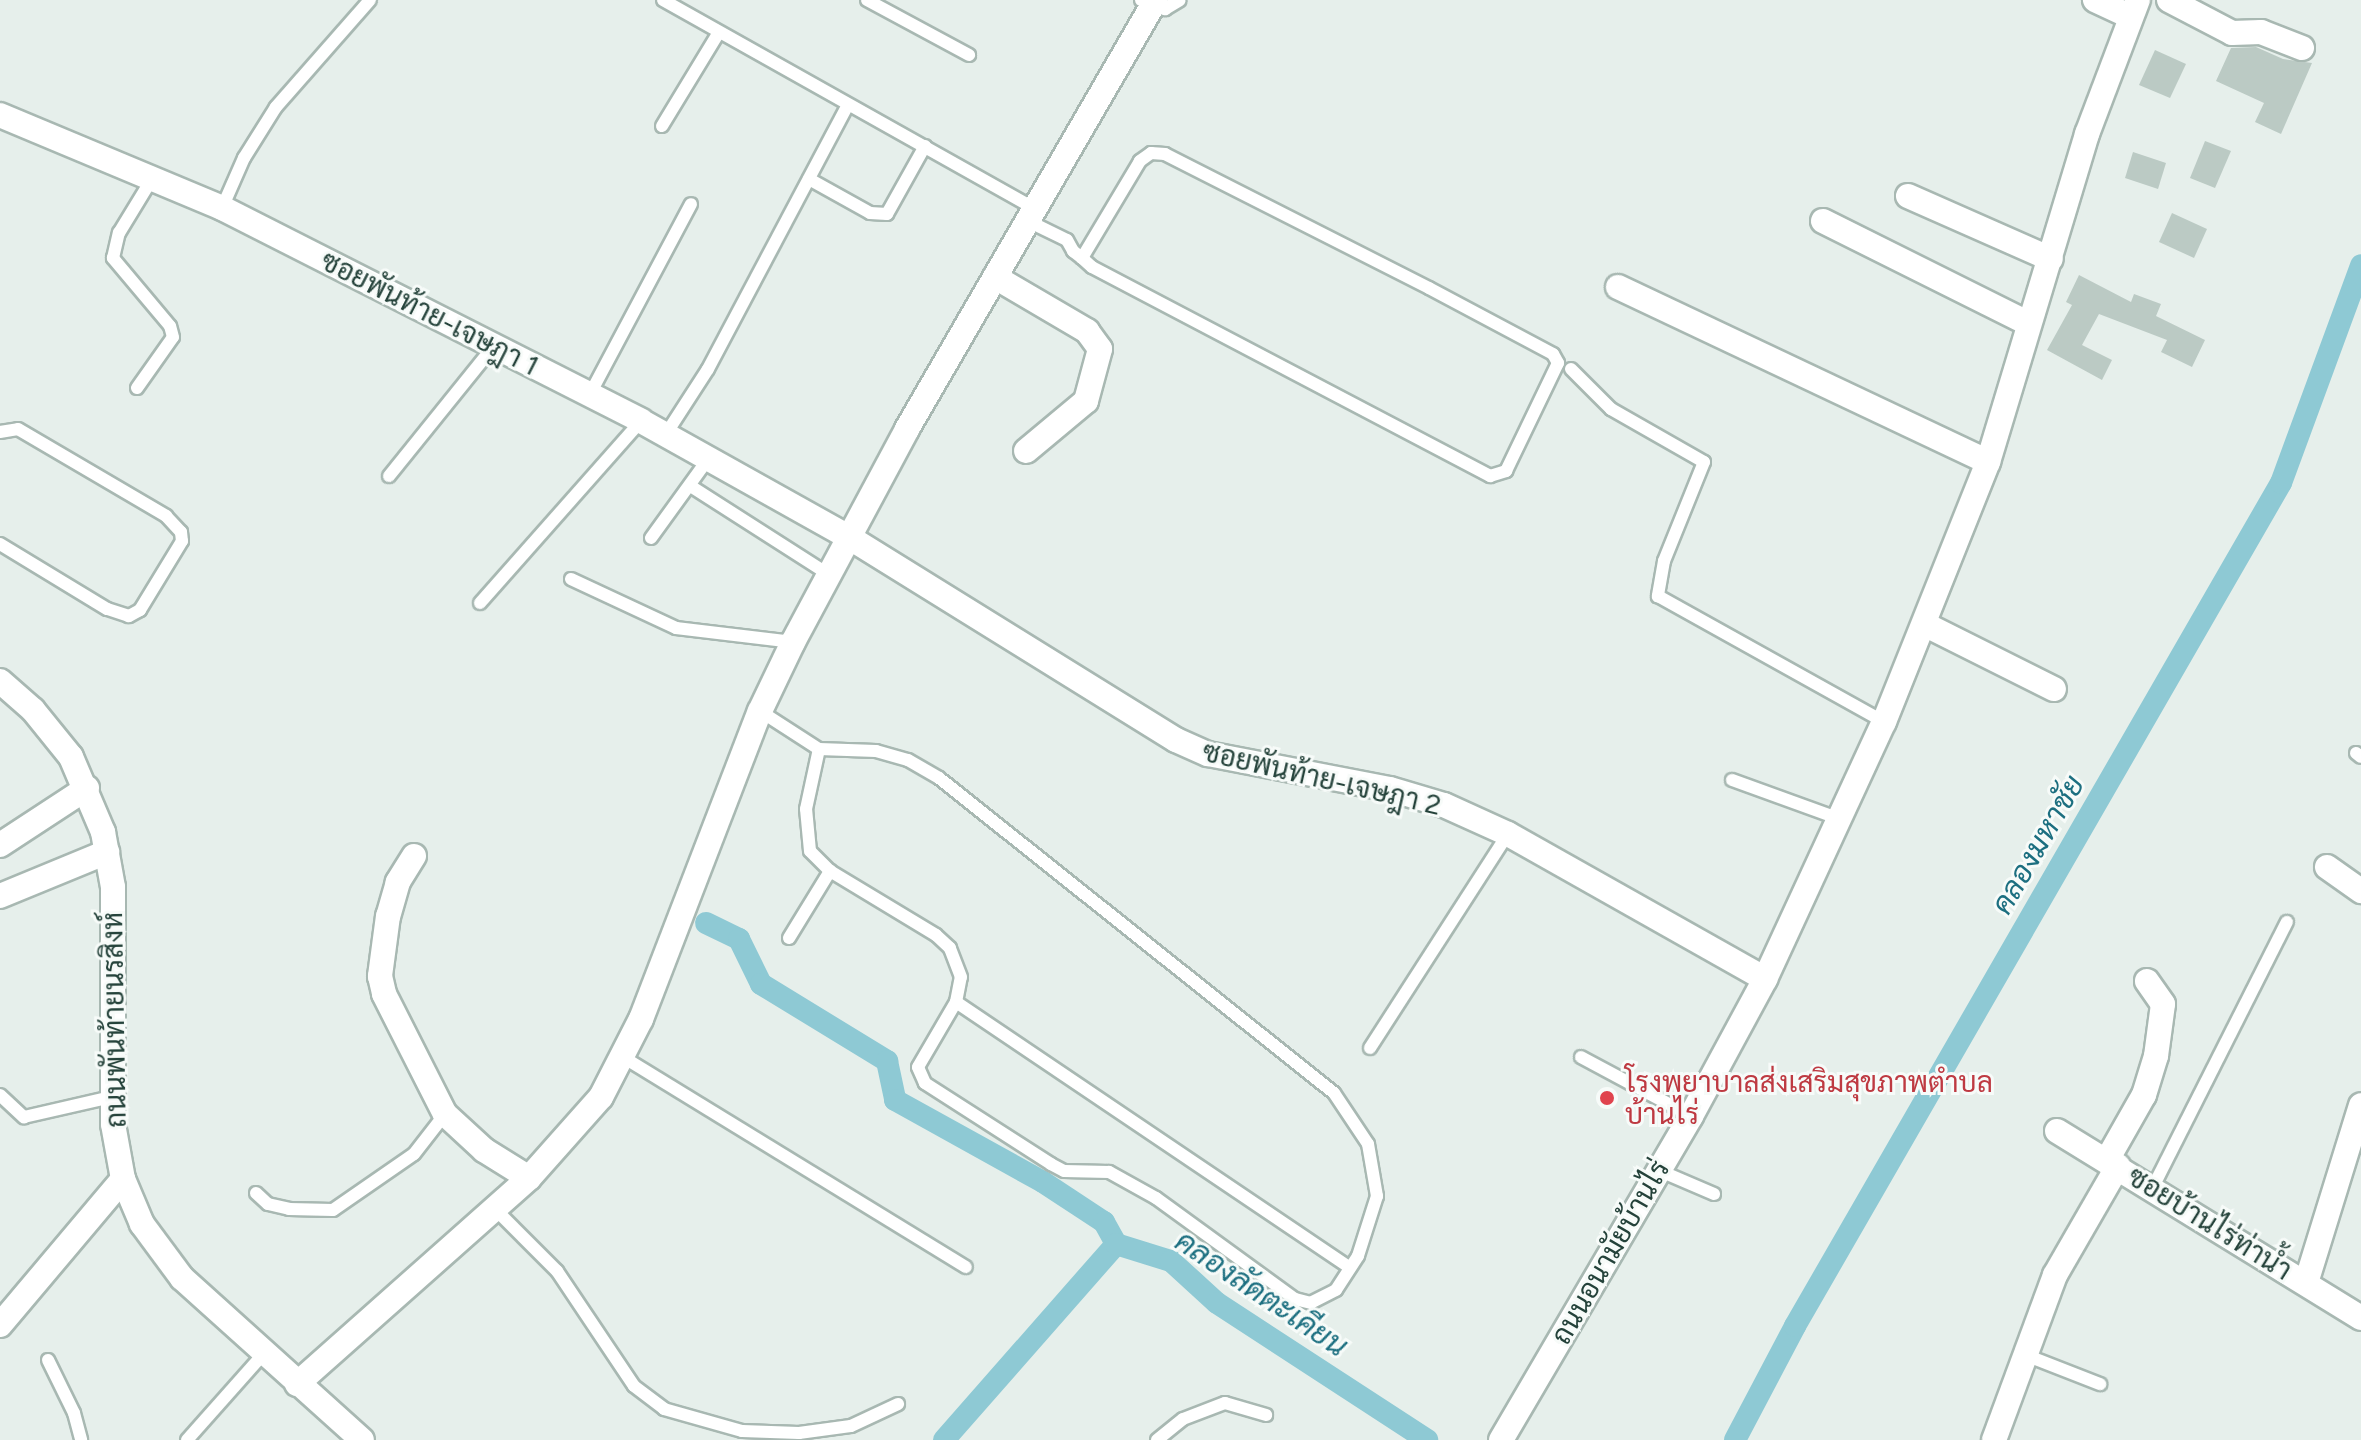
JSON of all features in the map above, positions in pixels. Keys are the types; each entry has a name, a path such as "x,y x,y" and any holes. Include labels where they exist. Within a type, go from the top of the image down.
{"street":[{"path":"2095,0 2134,8"},
{"path":"2169,0 2232,33 2261,32 2302,48"},
{"path":"297,1384 529,1178 601,1097 623,1057 760,711 793,642 847,536 1032,215 1149,2"},
{"name":"ถนนอนามัยบ้านไร่","path":"1501,1440 1657,1169 1691,1116 1765,979 1884,722 1926,625 1988,462 2087,134 2134,8"},
{"name":"ซอยพันท้าย-เจษฎา 1","path":"0,115 222,208 590,394 847,536"},
{"path":"1908,196 2051,259"},
{"path":"1823,221 2028,323"},
{"path":"995,277 1087,331 1100,349 1086,401 1026,451"},
{"path":"1618,287 1988,462"},
{"name":"ซอยพันท้าย-เจษฎา 2","path":"847,536 1176,740 1208,754 1404,792 1508,834 1765,979"},
{"path":"1926,625 2054,689"},
{"name":"ถนนพันท้ายนรสิงห์","path":"0,681 52,730 87,788 107,852 113,887 111,1097 123,1179 158,1250 297,1384 362,1440"},
{"path":"0,845 87,788"},
{"path":"0,896 107,852"},
{"path":"414,856 398,882 380,976 384,994 445,1114 484,1150 529,1178"},
{"path":"2327,867 2361,891"},
{"path":"1994,1440 2023,1354 2055,1275 2144,1095 2156,1056 2163,1004 2147,981"},
{"path":"2306,1283 2361,1105"},
{"name":"ซอยบ้านไร่ท่าน้ำ","path":"2057,1131 2153,1187 2361,1318"},
{"path":"0,1325 123,1179"}],"lane":[{"path":"222,208 244,158 276,107 370,0"},
{"path":"663,0 718,34 925,146 1032,215 1067,240 1082,258 1490,476 1506,471 1558,363 1553,354 1443,295 1165,154 1151,153 1140,161 1082,258"},
{"path":"867,0 969,55"},
{"path":"1149,2 1165,9 1180,0"},
{"path":"662,126 718,34"},
{"path":"666,434 708,369 848,105"},
{"path":"809,179 879,216 891,208 925,146"},
{"path":"137,388 173,337 170,326 113,258 119,233 152,179"},
{"path":"590,394 691,204"},
{"path":"389,476 494,346"},
{"path":"1571,369 1611,409 1704,462 1664,561 1658,596 1884,722"},
{"path":"480,603 641,421"},
{"path":"0,432 18,429 166,516 181,532 182,541 140,610 129,616 107,609 0,544"},
{"path":"651,538 692,487 709,458"},
{"path":"692,487 828,574"},
{"path":"571,579 676,628 793,642"},
{"path":"760,711 819,749 876,751 908,760 939,778 1334,1093 1368,1144 1377,1196 1368,1230 1336,1290 1311,1303 1295,1299 1156,1198 1109,1172 1064,1171 934,1092 918,1067 956,1002 961,977 950,948 830,871 810,851 806,832 819,749"},
{"path":"1732,780 1840,819"},
{"path":"1370,1048 1508,834"},
{"path":"789,938 830,871"},
{"path":"2153,1187 2287,922"},
{"path":"956,1002 1350,1268"},
{"path":"623,1057 966,1267"},
{"path":"1581,1057 1691,1116"},
{"path":"0,1095 24,1117 111,1097"},
{"path":"256,1193 268,1204 289,1209 333,1210 414,1154 445,1114"},
{"path":"1657,1169 1714,1194"},
{"path":"494,1208 557,1271 634,1386 664,1409 742,1431 799,1433 851,1426 898,1404"},
{"path":"187,1440 265,1352"},
{"path":"2023,1354 2100,1384"},
{"path":"48,1360 74,1413 81,1440"},
{"path":"1157,1440 1183,1419 1225,1403 1266,1415"}],"building":[{"path":"2256,47 2283,59 2312,63 2281,134 2255,122 2264,103 2216,81 2231,48"},
{"path":"2155,50 2186,64 2170,98 2139,85"},
{"path":"2205,141 2231,151 2215,188 2190,178"},
{"path":"2133,152 2166,163 2158,189 2125,178"},
{"path":"2172,213 2207,229 2194,258 2159,242"},
{"path":"2079,275 2131,302 2134,294 2161,304 2156,316 2205,340 2192,367 2161,352 2167,340 2099,314 2082,345 2112,360 2102,380 2047,350 2072,305 2066,302"}],"waterway":[{"name":"คลองมหาชัย","path":"1735,1440 1795,1326 2281,483 2361,265"},
{"path":"706,923 739,939 761,984 887,1061 895,1100 1043,1182 1104,1222 1116,1244"},
{"name":"คลองลัดตะเคียน","path":"944,1440 1116,1244 1171,1261 1217,1303 1427,1440"}],"place":[{"name":"โรงพยาบาลส่งเสริมสุขภาพตำบล บ้านไร่","path":"1607,1098"}]}
